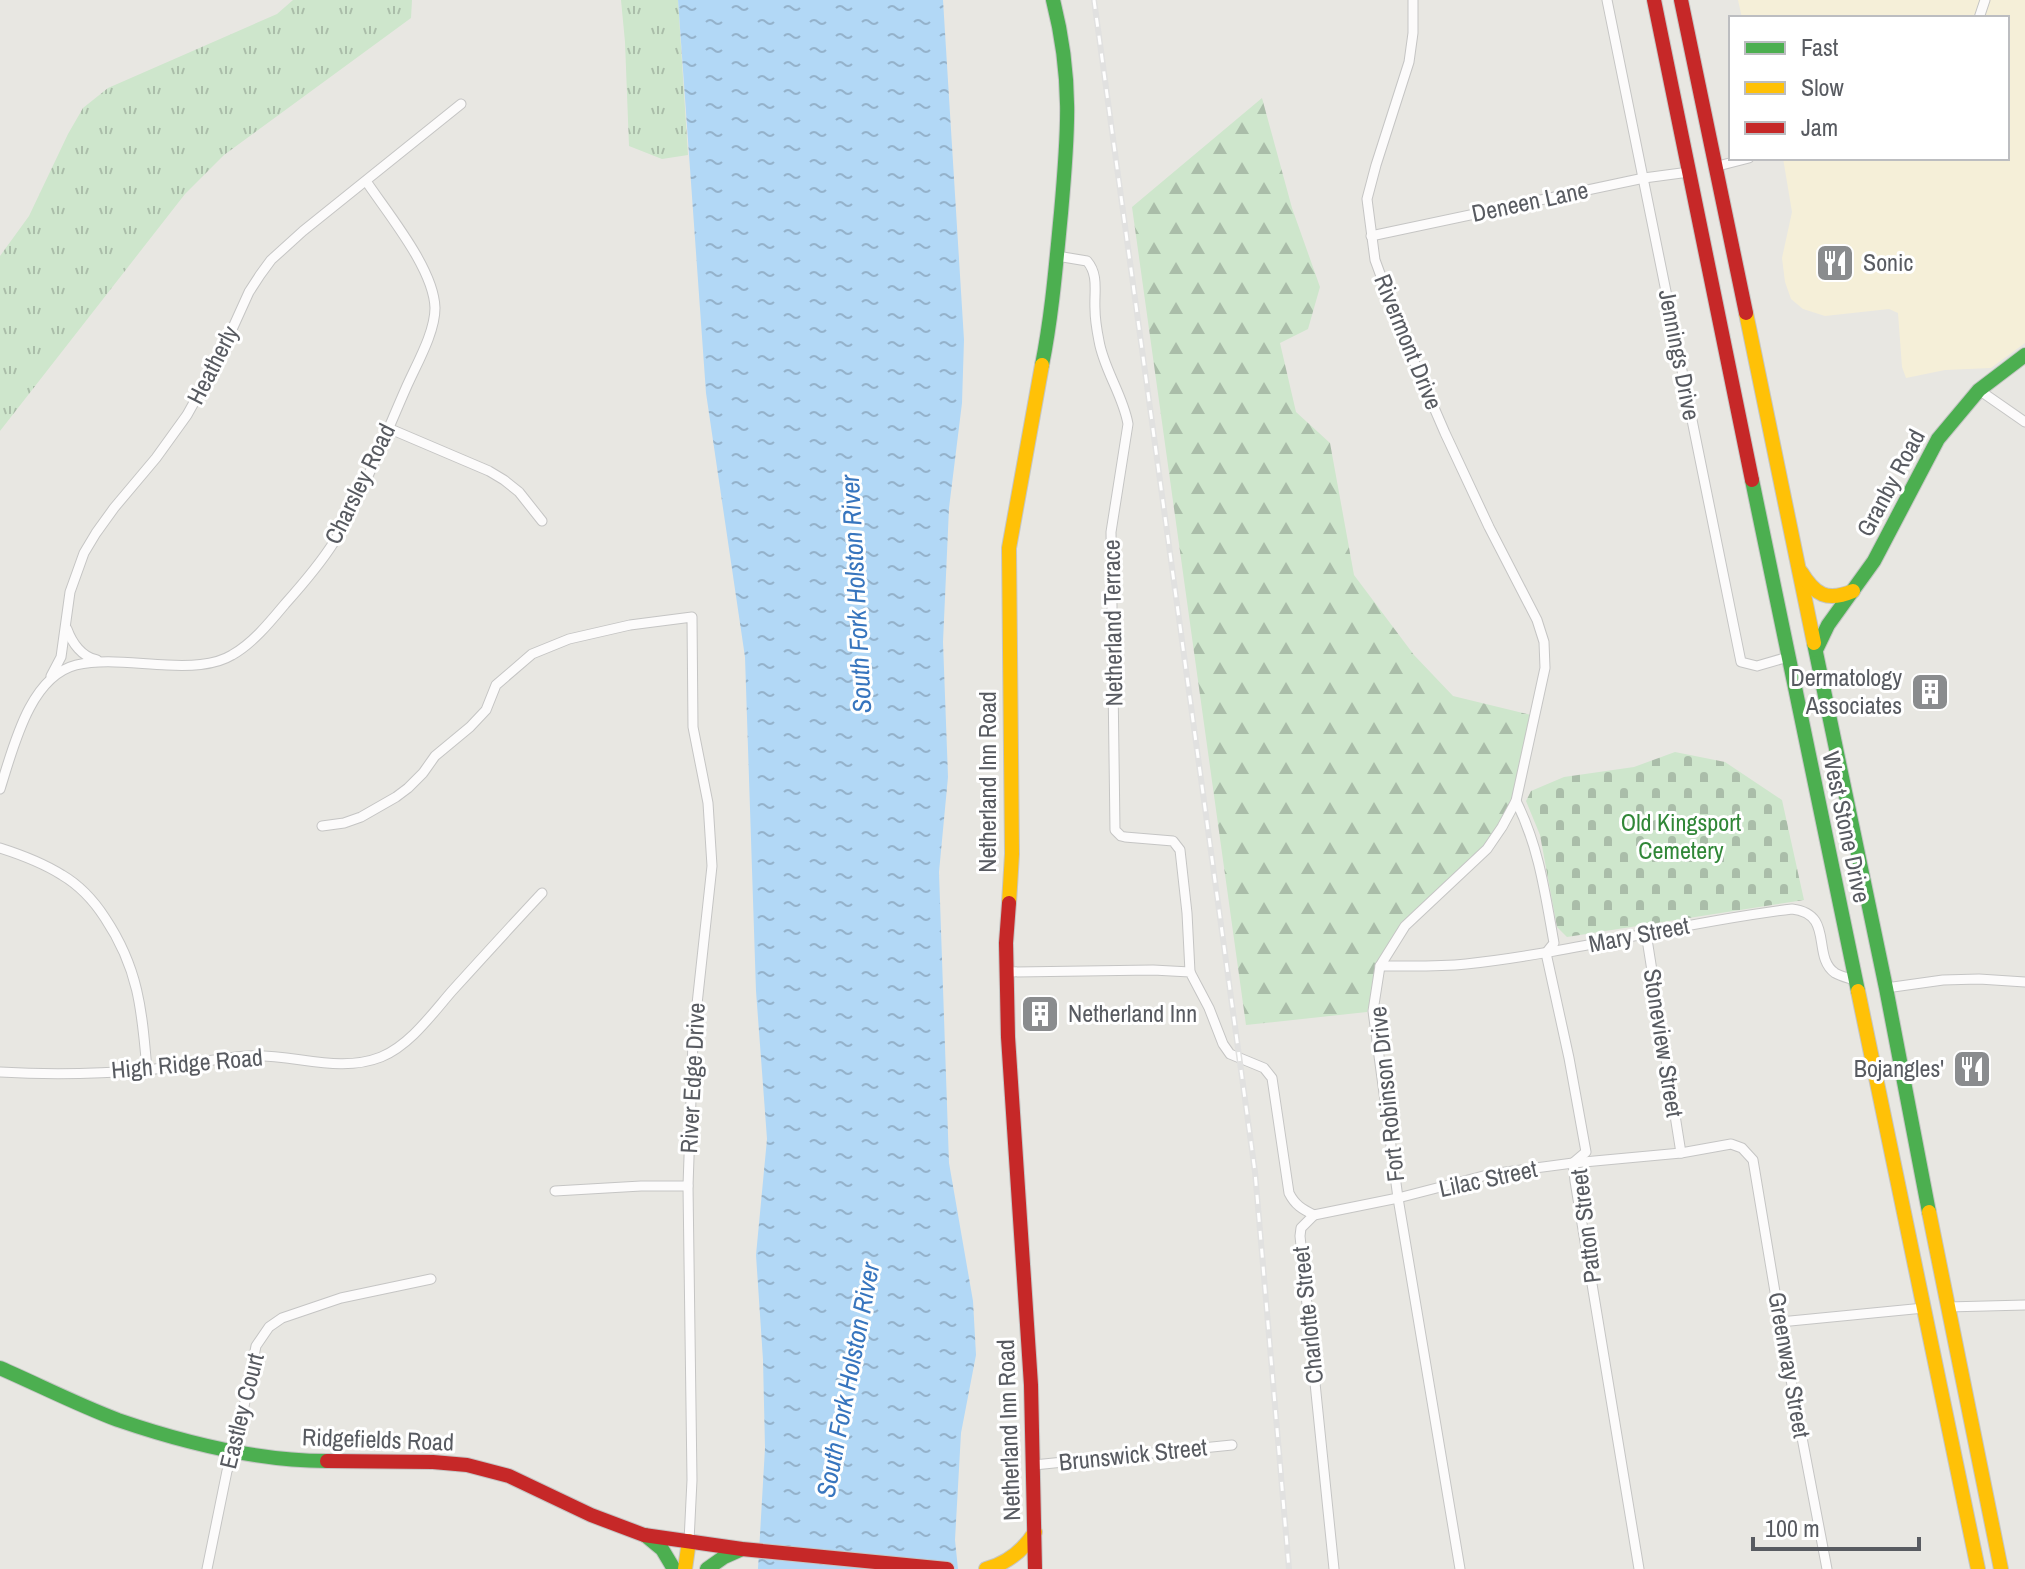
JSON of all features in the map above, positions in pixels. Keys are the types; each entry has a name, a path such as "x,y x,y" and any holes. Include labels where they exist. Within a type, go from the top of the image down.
{"main road":[{"name":"Netherland Inn Road","path":"1035,1569 1031,1385 1010,1077 1006,943 1012,854 1009,548 1015,501 1045,348 1069,131 1066,56 1053,0"},
{"name":"West Stone Drive","path":"1654,0 1978,1569"},
{"name":"West Stone Drive","path":"1681,0 1886,988 2001,1569"},
{"path":"1690,172 1714,167"},
{"name":"Granby Road","path":"1816,650 1828,625 1874,561 1938,439 1979,390 2025,355"},
{"path":"1797,566 1813,589 1823,596 1838,598 1853,591"},
{"path":"1788,657 1816,650"},
{"path":"1856,981 1886,988"},
{"path":"1901,1197 1914,1189 1922,1171"},
{"path":"1925,1308 1947,1307"},
{"name":"Ridgefields Road","path":"0,1368 116,1419 192,1443 307,1461 467,1465 509,1476 591,1515 644,1535 742,1549 947,1569"},
{"path":"989,1568 1014,1558 1027,1546 1035,1531"},
{"path":"644,1535 662,1549 674,1569"},
{"path":"685,1569 689,1541"},
{"path":"707,1569 742,1549"}],"street":[{"name":"Rivermont Drive","path":"1413,0 1409,62 1367,199 1375,260 1439,419 1537,620 1544,642 1545,668"},
{"name":"Jennings Drive","path":"1607,0 1741,662 1757,666 1788,657"},
{"name":"Heatherly","path":"0,789 31,704 61,657 70,592 84,553 187,415 220,356 254,283 283,247 461,104"},
{"path":"1714,167 1741,160"},
{"name":"Deneen Lane","path":"1371,236 1644,178 1690,172"},
{"name":"Charsley Road","path":"112,663 183,666 218,661 232,655 273,619 332,546 345,522 430,333 435,308 423,268 366,181"},
{"name":"Netherland Terrace","path":"1057,256 1087,261 1093,268 1099,343 1128,424 1111,532 1115,830 1125,837 1173,841 1177,844 1187,913 1190,972"},
{"path":"1979,390 2025,422"},
{"path":"388,428 504,480 519,492 542,521"},
{"name":"River Edge Drive","path":"322,826 361,817 408,788 435,756 486,710 496,685 532,654 569,639 630,625 692,617 693,727 708,803 712,866 693,1041 688,1186 692,1480 689,1541"},
{"path":"65,626 82,653 112,663"},
{"path":"46,683 62,670 75,665 112,663"},
{"name":"Fort Robinson Drive","path":"1460,1569 1398,1198 1373,1011 1380,966 1405,926 1487,849 1516,801 1545,668"},
{"name":"Patton Street","path":"1516,801 1537,853 1554,943 1546,953 1586,1152 1573,1163 1639,1569"},
{"path":"0,848 42,863 65,876 85,892 117,935 136,984 147,1070"},
{"name":"High Ridge Road","path":"0,1072 55,1074 147,1070 247,1056 339,1064 382,1057 427,1020 542,893"},
{"name":"Mary Street","path":"1380,966 1463,964 1546,953 1780,910 1804,910 1816,921 1826,959 1834,972 1856,981"},
{"name":"Stoneview Street","path":"1646,933 1681,1153"},
{"path":"1007,972 1190,972"},
{"name":"Charlotte Street","path":"1190,972 1230,1054 1264,1068 1272,1078 1289,1193 1294,1202 1314,1215 1301,1228 1300,1236 1334,1569"},
{"path":"1886,988 1943,980 2025,982"},
{"name":"Lilac Street","path":"1314,1215 1491,1174 1573,1163 1681,1153 1731,1144 1742,1148 1753,1160"},
{"name":"Greenway Street","path":"1753,1160 1827,1569"},
{"path":"555,1191 688,1186"},
{"name":"Eastley Court","path":"210,1568 227,1471 235,1452 256,1346 269,1327 282,1318 341,1298 431,1279"},
{"path":"1947,1307 2025,1305"},
{"path":"1780,1322 1925,1308"},
{"name":"Brunswick Street","path":"1034,1465 1232,1445"}],"shaded area":[{"path":"1738,0 2025,0 2025,343 1991,368 1945,370 1906,378 1902,367 1898,313 1889,309 1825,316 1803,309 1791,299 1782,258 1792,212 1783,160 2009,160 2009,16 1742,16"}],"green space":[{"path":"293,0 412,0 411,18 224,155 185,194 0,431 0,256 29,216 83,108 108,88 277,14"},
{"path":"621,0 678,0 688,155 662,159 629,146"},
{"path":"1262,98 1292,208 1320,287 1308,329 1280,343 1296,412 1330,443 1354,575 1414,655 1453,696 1535,716 1516,801 1487,849 1405,926 1380,966 1367,1012 1246,1025 1132,207"},
{"name":"Old Kingsport Cemetery","path":"1675,752 1725,762 1782,800 1804,900 1567,937 1557,927 1540,835 1526,801 1531,791 1564,777 1634,767"}],"water":[{"name":"South Fork Holston River","path":"678,0 943,0 964,340 962,403 949,508 943,642 948,777 939,872 949,1163 973,1301 976,1355 961,1433 955,1540 958,1569 758,1569 765,1448 756,1255 767,1139 756,991 745,657 706,393"}],"railway":[{"path":"1094,0 1255,1172 1289,1569"}],"traffic: fast":[{"path":"1042,365 1055,270 1067,132 1064,55 1053,0"},
{"path":"1816,650 1828,625 1874,561 1938,439 1979,390 2025,355"},
{"path":"1752,480 1858,991"},
{"path":"1814,643 1929,1212"},
{"path":"0,1368 103,1414 169,1436 247,1454 327,1461"},
{"path":"645,1535 662,1549 674,1569"},
{"path":"707,1569 742,1549"}],"traffic: slow":[{"path":"1746,313 1814,643"},
{"path":"1009,903 1012,854 1009,548 1042,365"},
{"path":"1801,572 1811,586 1822,594 1836,596 1853,591"},
{"path":"1858,991 1978,1569"},
{"path":"1929,1212 2001,1569"},
{"path":"986,1569 1014,1555 1035,1532"},
{"path":"685,1569 689,1541"}],"traffic: jam":[{"path":"1654,0 1752,480"},
{"path":"1681,0 1746,313"},
{"path":"1009,903 1006,943 1008,1037 1031,1385 1035,1569"},
{"path":"327,1461 467,1465 509,1476 591,1515 644,1535 742,1549 947,1569"}],"place":[{"name":"Sonic","path":"1835,263"},
{"name":"Dermatology Associates","path":"1930,692"},
{"name":"Netherland Inn","path":"1040,1014"},
{"name":"Bojangles'","path":"1972,1069"}]}
